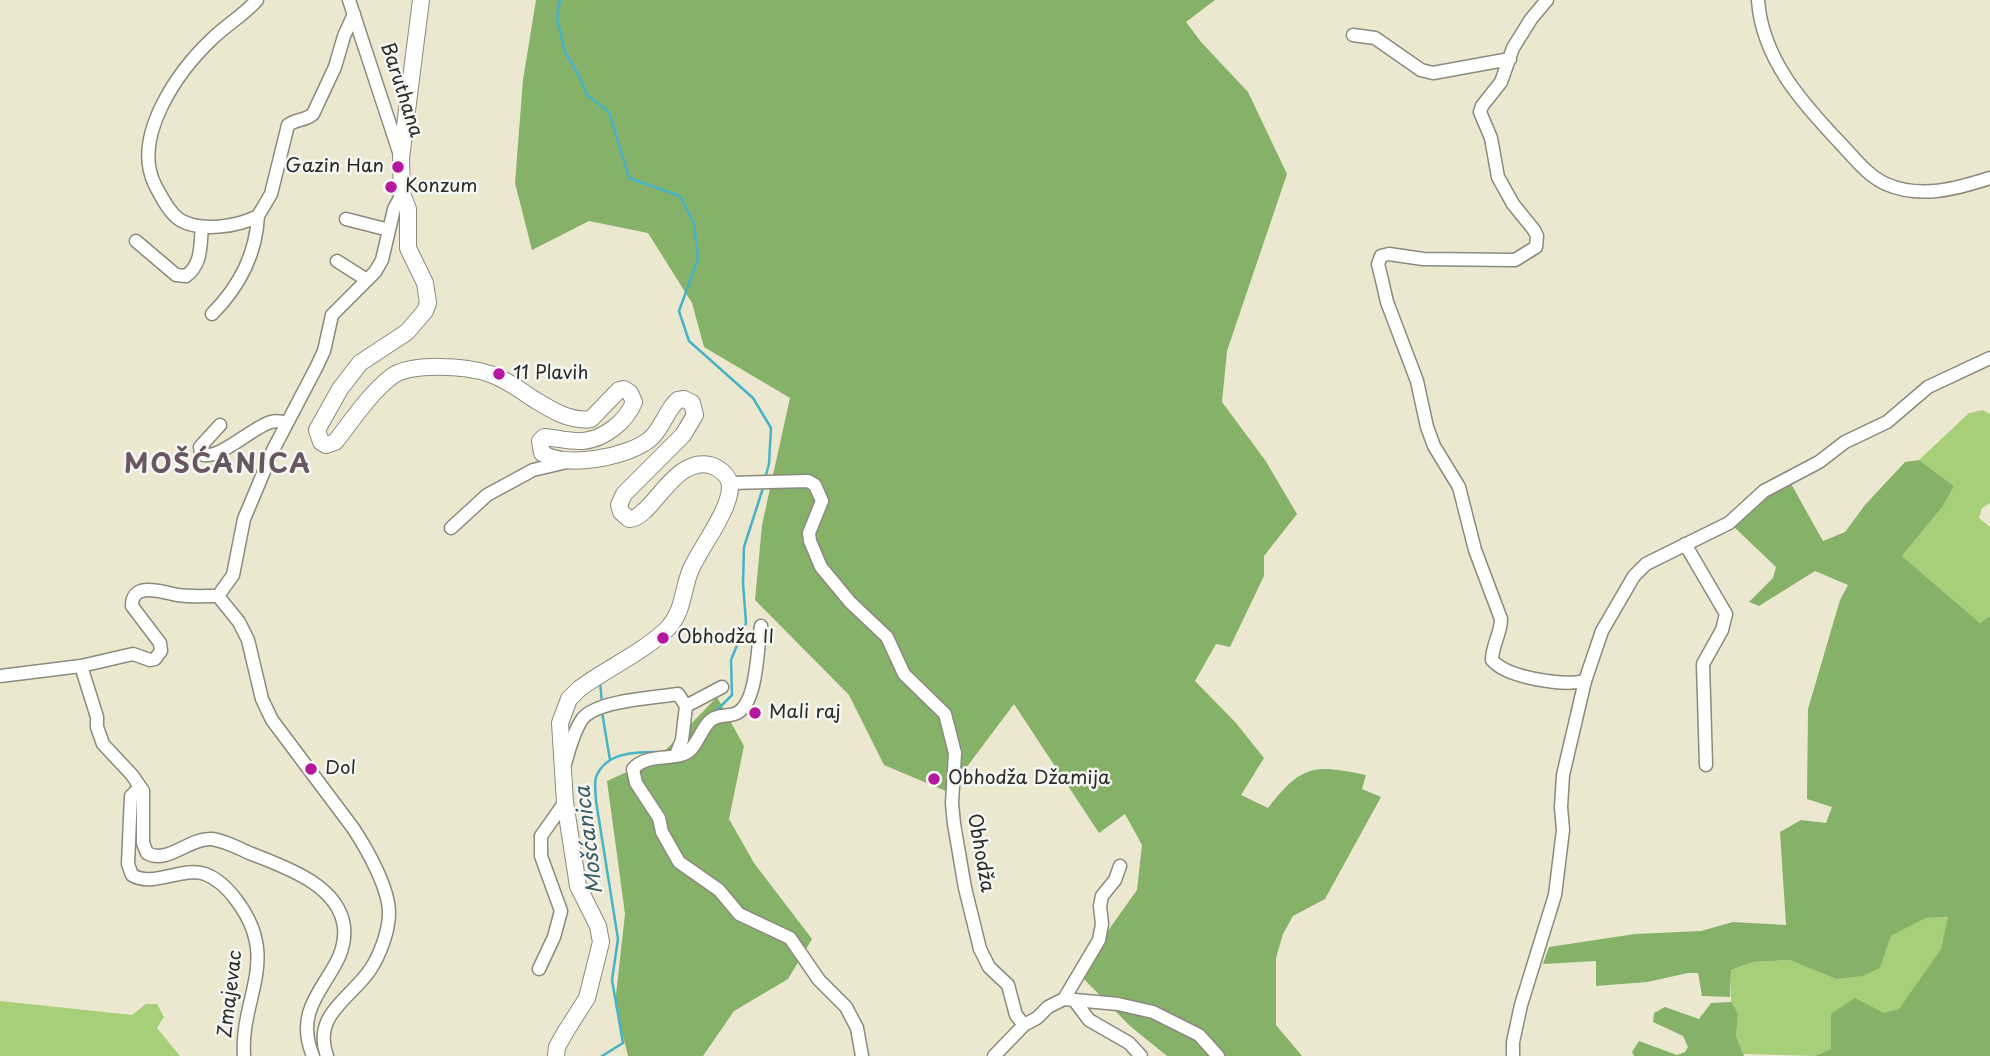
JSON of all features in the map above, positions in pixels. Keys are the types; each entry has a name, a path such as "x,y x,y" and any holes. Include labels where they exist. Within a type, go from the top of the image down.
{"main road":[{"path":"401,158 421,0"},
{"name":"Baruthana","path":"401,158 402,194"},
{"path":"402,194 408,209 408,248 425,284 428,303 425,311 407,332 360,363 340,389 318,424 318,436 326,445 335,442 380,386 401,371 413,368 475,370 492,374 556,412 572,418 591,419 619,390 624,389 630,393 634,402 630,410 605,434 585,441 544,437 540,441 542,453 547,457 567,462 609,456 635,448 659,429 674,403 684,399 692,403 695,415 683,435 624,494 619,505 621,512 629,519 639,517 676,477 689,469 704,465 719,469 730,483 728,499 690,571 680,614 653,640 591,680 569,699 560,723 565,802 578,886 598,926 601,942 587,998 566,1031 556,1056"}],"street":[{"path":"257,0 212,38 192,60 165,98 156,121 148,164 151,177 162,198 177,219 202,228 258,216"},
{"name":"Baruthana","path":"349,0 401,158"},
{"path":"1547,0 1531,19 1501,82 1480,112 1491,138 1498,177 1513,204 1534,230 1537,236 1536,247 1515,260 1423,259 1389,254 1381,256 1378,264 1387,302 1417,381 1427,427 1434,446 1459,487 1475,550 1501,619 1492,660 1496,665 1522,676 1572,684 1585,681"},
{"path":"1758,0 1768,42 1798,98 1876,178 1886,184 1908,190 1936,192 1990,178"},
{"path":"212,314 234,290 248,263 257,233 258,216 271,194 288,125 313,114 335,67 354,14"},
{"path":"1353,34 1375,38 1421,70 1433,73 1510,59"},
{"path":"218,596 233,575 244,519 260,478 324,351 332,315 375,272 382,260 394,209 402,194"},
{"path":"346,219 389,230"},
{"path":"136,241 176,275 186,276 195,270 200,259 202,228"},
{"path":"337,261 367,280"},
{"path":"1513,1056 1521,1005 1555,895 1563,830 1563,775 1585,681 1602,631 1639,569 1718,530 1765,491 1819,462 1845,442 1886,422 1928,387 1990,358"},
{"path":"220,425 201,447 201,454 204,456 217,455 267,423 288,423"},
{"path":"451,528 487,495 533,470 567,462"},
{"name":"Obhodža","path":"730,483 808,481 816,485 822,501 809,533 821,567 850,602 887,637 904,674 944,714 955,753 951,803 980,949 989,967 1008,985 1016,1015 1024,1025"},
{"path":"1685,544 1726,614 1722,630 1703,664 1706,765"},
{"path":"0,677 81,667 133,654 149,660 159,656 160,643 132,606 136,594 155,589 180,596 218,596"},
{"path":"218,596 239,622 248,640 262,699 272,720 358,836 387,900 389,913 386,935 371,968 330,1014 325,1025 322,1036 327,1056"},
{"path":"761,626 750,699 739,712 711,720 690,750 683,755 638,763 633,769 636,783 659,818 662,832 680,862 719,890 739,914 790,938 818,980 846,1007 857,1028 862,1056"},
{"path":"81,667 103,744 140,786 144,796 143,843 152,856 159,857 201,840 224,842 308,879 336,906 344,924 344,937 335,963 310,1008 307,1024 313,1056"},
{"path":"686,706 722,687"},
{"path":"562,771 583,719 594,710 678,694 686,706 682,740 676,755"},
{"name":"Zmajevac","path":"140,786 131,796 128,863 132,875 142,879 195,872 205,874 226,887 250,922 258,953 244,1056"},
{"path":"539,969 554,937 561,911 541,856 541,835 565,802"},
{"path":"1069,999 1099,940 1102,896 1115,880 1120,866"},
{"path":"1069,999 1089,1020 1129,1042 1141,1056"},
{"path":"1001,1053 1024,1025 1037,1018 1048,1007 1069,999 1118,1004 1153,1012 1199,1035 1218,1056"}],"green space":[{"path":"536,0 1215,0 1186,22 1248,92 1287,174 1227,351 1222,402 1265,460 1297,514 1264,556 1264,576 1230,647 1216,644 1195,681 1236,723 1264,758 1241,795 1268,808 1300,775 1321,769 1334,769 1366,775 1362,789 1381,797 1325,899 1293,916 1283,934 1276,958 1276,1025 1302,1056 1167,1056 1130,1026 1078,973 1137,890 1142,845 1125,814 1099,833 1014,704 948,792 884,765 849,695 755,600 762,525 790,398 704,347 692,303 648,233 589,221 532,250 515,183 523,80"},
{"path":"1983,410 1990,414 1990,503 1982,508 1979,518 1990,527 1990,616 1980,623 1902,556 1943,506 1954,486 1919,460 1969,413"},
{"path":"1919,460 1954,486 1943,506 1902,556 1980,623 1990,616 1990,1056 1815,1056 1831,1049 1831,1014 1855,998 1884,1013 1899,1009 1941,949 1948,917 1926,918 1891,936 1880,968 1862,976 1836,979 1790,960 1753,962 1731,970 1730,997 1702,996 1698,973 1647,982 1596,986 1596,961 1543,964 1549,947 1635,934 1701,931 1733,922 1786,925 1780,832 1801,820 1826,823 1832,807 1807,799 1808,709 1840,600 1848,585 1815,571 1759,606 1749,602 1773,578 1776,567 1733,526 1762,500 1790,482 1823,541 1845,532 1865,505 1905,462"},
{"path":"717,697 744,746 729,819 754,863 812,939 788,979 734,1011 703,1056 628,1056 615,1004 625,914 607,781 658,758"},
{"path":"1949,917 1941,949 1899,1010 1884,1013 1831,1049 1815,1056 1743,1054 1736,1036 1738,1013 1731,1002 1731,970 1753,962 1791,960 1836,979 1880,968 1891,936 1926,918"},
{"path":"0,1001 132,1015 146,1004 157,1004 164,1017 157,1028 180,1056 0,1056"},
{"path":"1731,1002 1738,1013 1736,1036 1744,1056 1634,1056 1632,1052 1639,1041 1677,1055 1685,1052 1688,1047 1683,1036 1653,1022 1654,1013 1665,1007 1699,1019 1711,1003"}],"waterway":[{"name":"Mošćanica","path":"560,0 557,18 565,52 587,95 609,112 629,178 680,196 694,223 698,259 679,311 689,341 753,398 771,428 769,464 765,478"},
{"name":"Mošćanica","path":"714,713 732,695 731,660 746,623 744,547 763,488"},
{"path":"600,681 602,703"},
{"path":"602,712 610,760"},
{"name":"Mošćanica","path":"602,1056 623,1043 612,980 618,939 596,801 595,779 601,769 614,758 631,753 657,752"}],"place":[{"name":"Gazin Han","path":"398,167"},
{"name":"Konzum","path":"391,187"},
{"name":"11 Plavih","path":"499,374"},
{"name":"Obhodža II","path":"663,638"},
{"name":"Mali raj","path":"755,713"},
{"name":"Dol","path":"311,769"},
{"name":"Obhodža Džamija","path":"934,779"}],"district":[{"name":"MOŠĆANICA","path":"218,466"}]}
